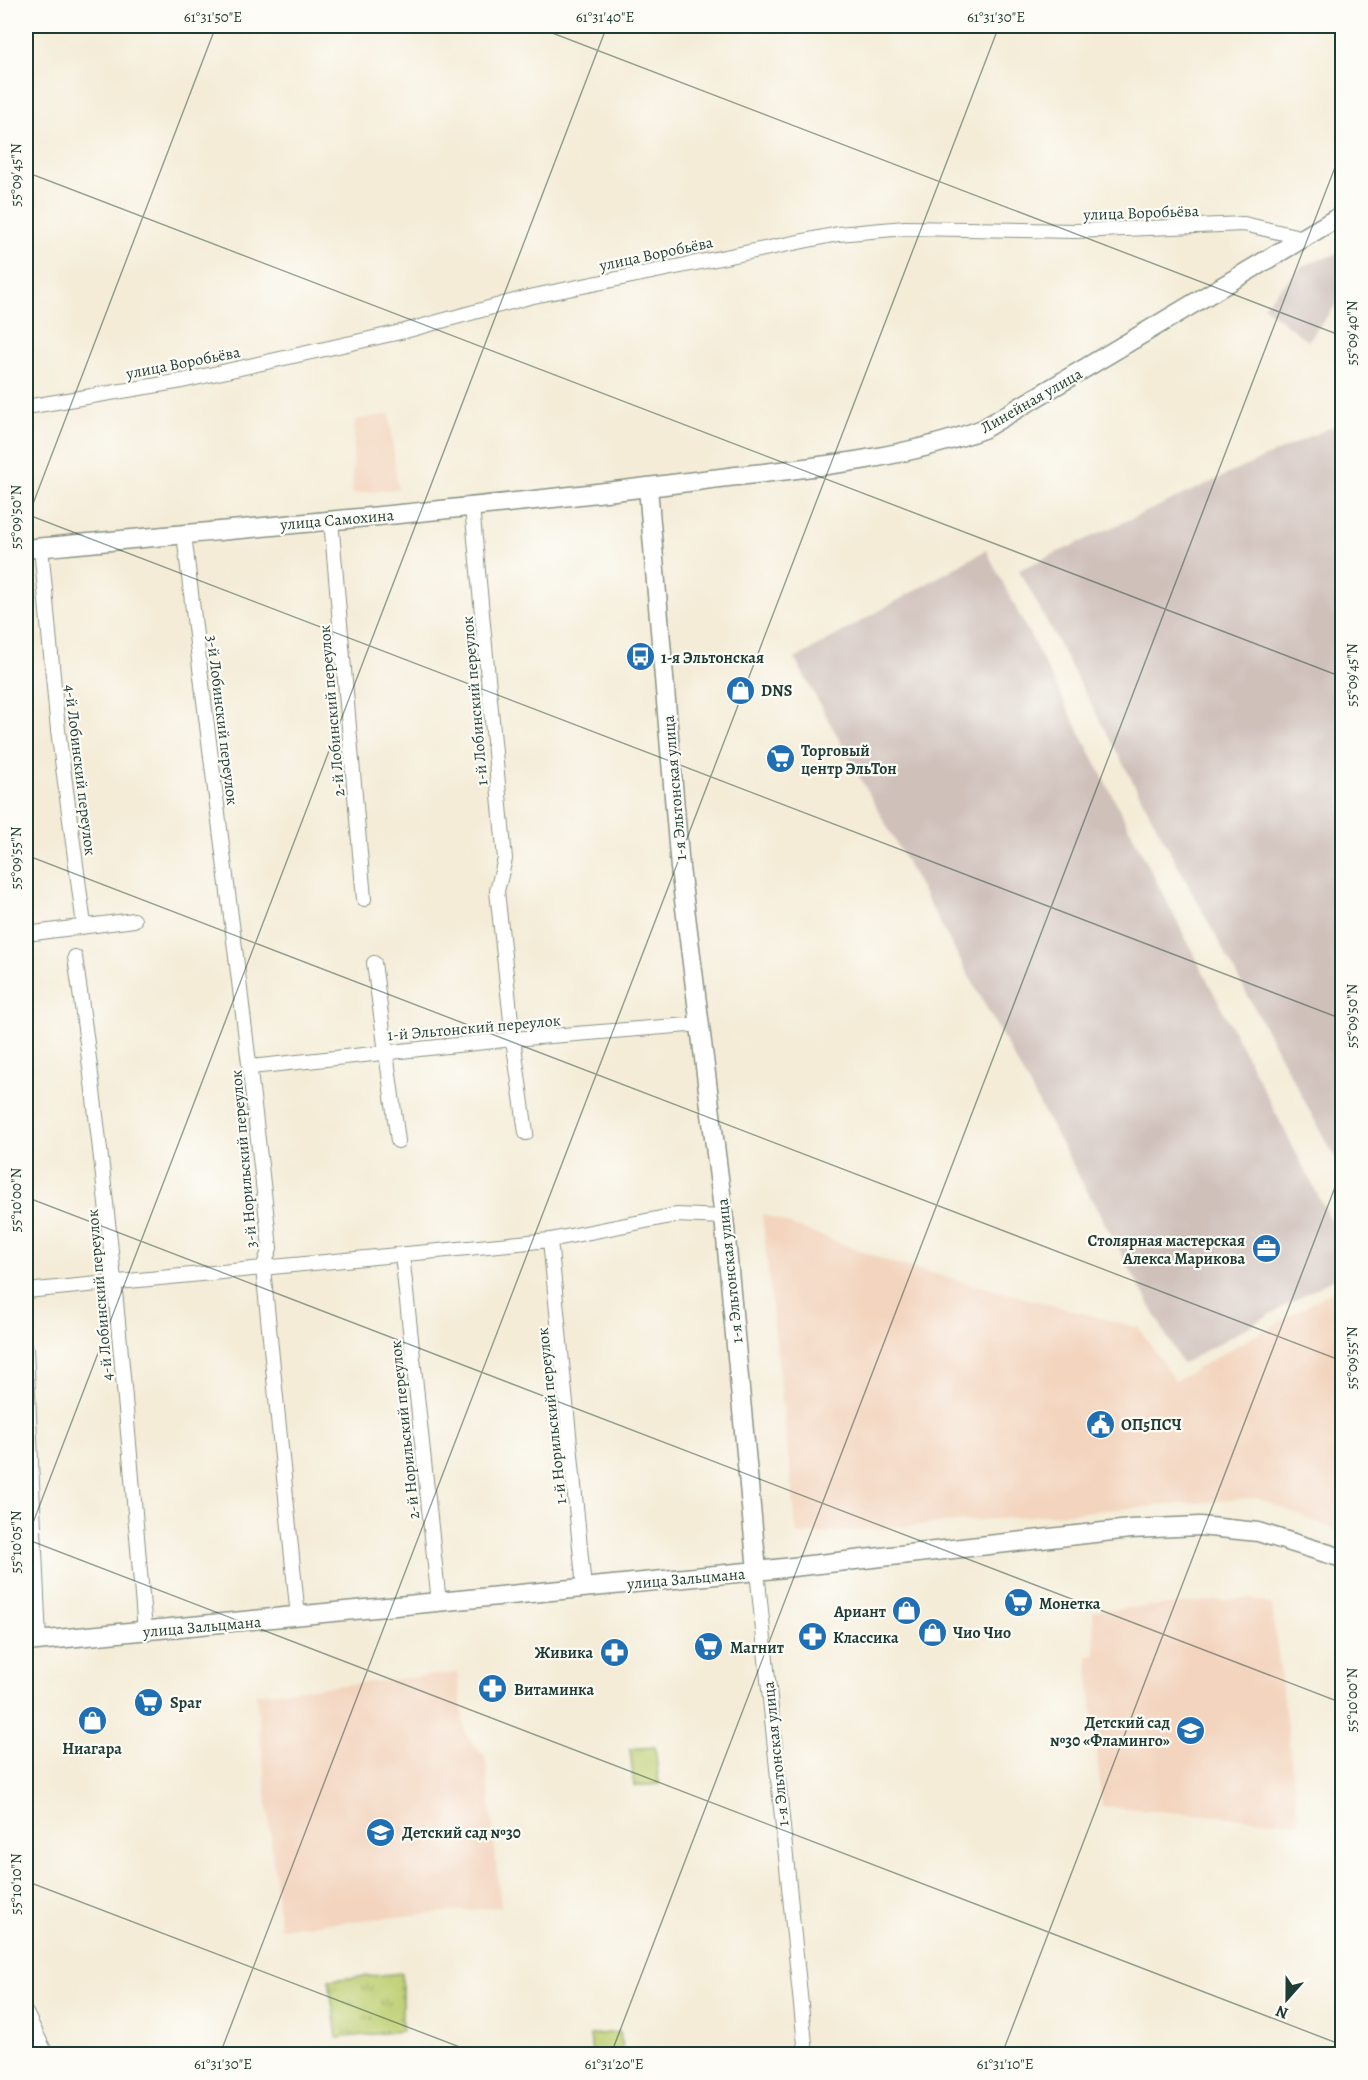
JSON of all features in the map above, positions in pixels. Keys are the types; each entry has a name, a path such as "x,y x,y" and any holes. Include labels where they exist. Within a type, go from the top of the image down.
{"street":[{"name":"Линейная улица","path":"648,487 900,454 945,444 983,429 1342,215"},
{"name":"улица Воробьёва","path":"26,407 182,381 405,331 530,297 838,234 905,228 1075,231 1244,224 1304,238"},
{"name":"улица Самохина","path":"33,548 472,507 648,487"},
{"name":"1-я Эльтонская улица","path":"648,487 680,868 724,1217 806,2055"},
{"name":"1-й Лобинский переулок","path":"472,507 505,859 497,891 513,1039"},
{"name":"2-й Лобинский переулок","path":"331,520 364,899"},
{"name":"3-й Лобинский переулок","path":"184,533 208,742 232,912"},
{"name":"4-й Лобинский переулок","path":"33,548 84,925"},
{"name":"3-й Норильский переулок","path":"232,912 270,1248 263,1268 298,1617"},
{"path":"26,934 134,920"},
{"name":"4-й Лобинский переулок","path":"75,957 96,1098 116,1282 145,1631"},
{"path":"374,963 398,1141"},
{"name":"1-й Эльтонский переулок","path":"251,1067 513,1039 701,1024"},
{"path":"513,1039 526,1133"},
{"path":"26,1291 550,1240 676,1215 724,1217"},
{"name":"1-й Норильский переулок","path":"550,1240 584,1588"},
{"name":"2-й Норильский переулок","path":"402,1254 439,1603"},
{"path":"26,1349 32,1642"},
{"name":"улица Зальцмана","path":"32,1642 757,1572 1130,1529 1200,1526 1258,1532 1342,1558"},
{"path":"26,2013 46,2055"}],"shaded area":[{"path":"1342,252 1342,297 1308,341 1263,306 1302,266"},
{"path":"389,414 398,489 352,494 355,420"},
{"path":"1342,422 1342,1171 1019,570"},
{"path":"986,550 1342,1242 1342,1274 1182,1364 795,659"},
{"path":"762,1214 896,1264 1139,1328 1175,1381 1342,1286 1342,1533 1257,1498 797,1535"},
{"name":"Детский сад №30 «Фламинго»","path":"1251,1598 1272,1605 1299,1823 1102,1806 1087,1656 1095,1654 1093,1611"},
{"name":"Детский сад №30","path":"457,1673 465,1734 485,1757 501,1907 280,1928 256,1694"}],"green space":[{"path":"655,1747 659,1784 634,1786 630,1749"},
{"path":"402,1973 402,2031 337,2038 329,1980"},
{"path":"620,2032 623,2054 592,2054 590,2035"}],"place":[{"name":"1-я Эльтонская","path":"640,657"},
{"name":"DNS","path":"740,690"},
{"name":"Торговый центр ЭльТон","path":"780,759"},
{"name":"Столярная мастерская Алекса Марикова","path":"1266,1249"},
{"name":"ОП5ПСЧ","path":"1100,1424"},
{"name":"Монетка","path":"1018,1603"},
{"name":"Ариант","path":"907,1611"},
{"name":"Чио Чио","path":"932,1632"},
{"name":"Классика","path":"812,1637"},
{"name":"Магнит","path":"709,1647"},
{"name":"Живика","path":"614,1652"},
{"name":"Витаминка","path":"493,1689"},
{"name":"Spar","path":"149,1702"},
{"name":"Ниагара","path":"92,1720"},
{"name":"Детский сад №30 «Фламинго»","path":"1191,1731"},
{"name":"Детский сад №30","path":"381,1832"}]}
